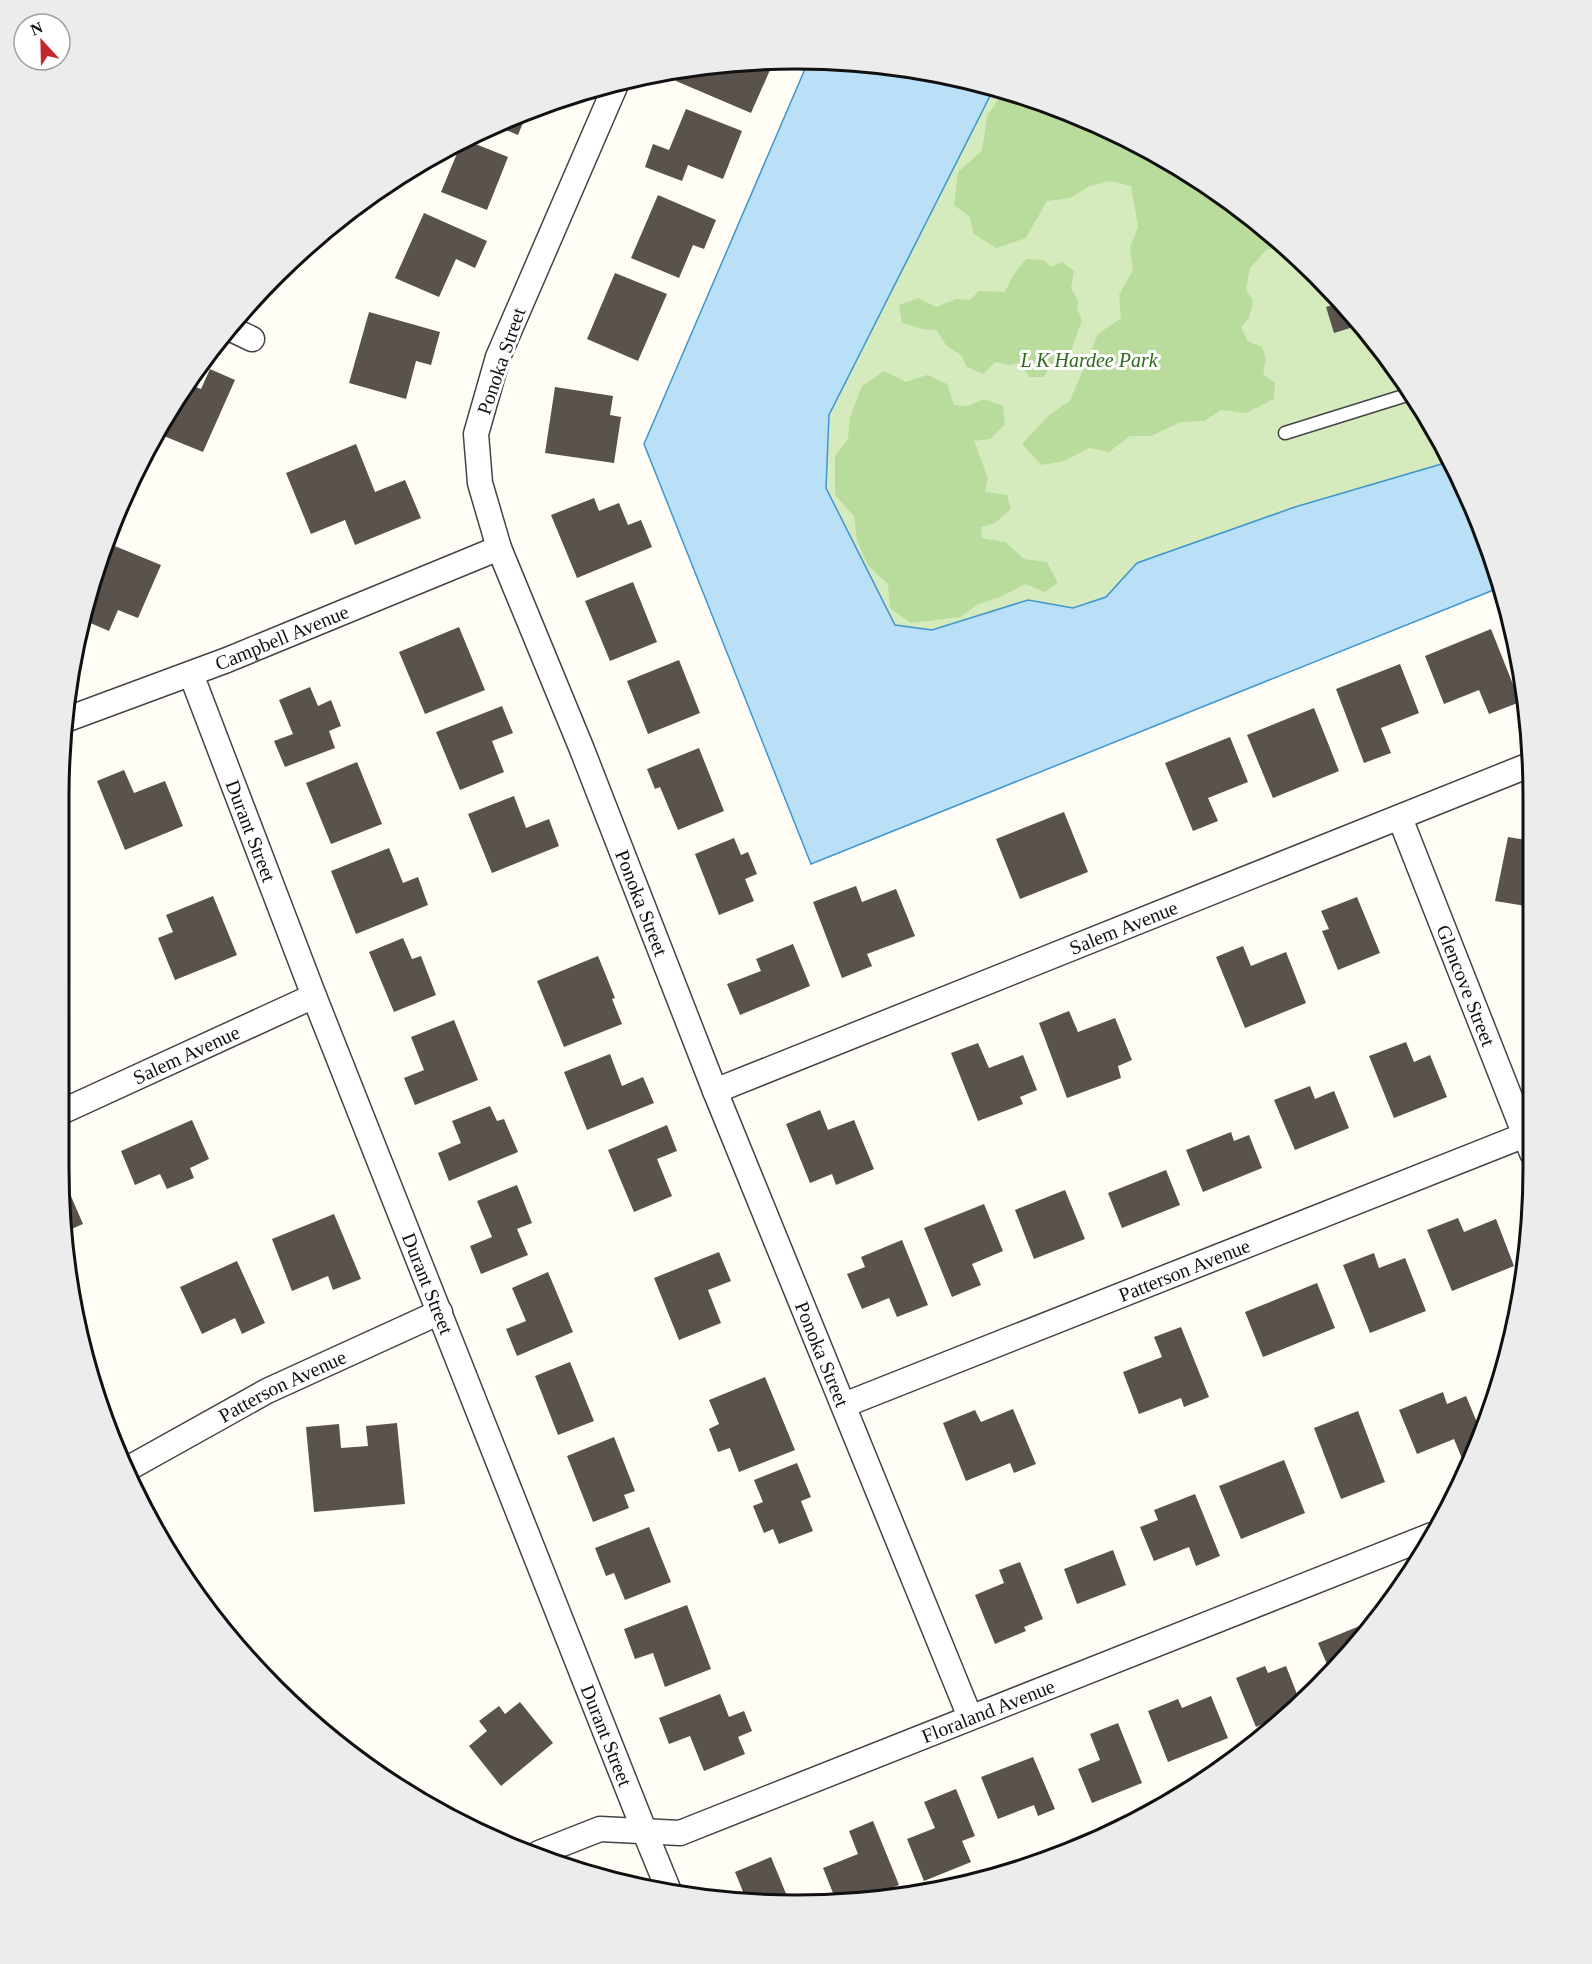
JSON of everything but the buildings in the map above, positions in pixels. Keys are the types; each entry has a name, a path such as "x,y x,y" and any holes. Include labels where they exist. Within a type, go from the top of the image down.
{"street":[{"name":"Ponoka Street","path":"612,93 498,357 476,434 480,483 499,548 581,747 715,1091 970,1717"},
{"path":"237,332 252,339"},
{"name":"Campbell Avenue","path":"74,714 191,674 499,548"},
{"name":"Durant Street","path":"191,674 314,996 666,1883"},
{"name":"Salem Avenue","path":"715,1091 1522,768"},
{"name":"Glencove Street","path":"1400,818 1523,1129"},
{"name":"Salem Avenue","path":"69,1108 314,996"},
{"name":"Patterson Avenue","path":"844,1405 1523,1146"},
{"name":"Patterson Avenue","path":"133,1466 267,1391 440,1312"},
{"name":"Floraland Avenue","path":"546,1850 600,1828 680,1833 1421,1539"}],"lane":[{"path":"1285,433 1403,396"}],"green space":[{"name":"L K Hardee Park","path":"990,96 1074,124 1118,144 1160,166 1239,219 1310,282 1373,353 1426,433 1443,464 1295,507 1137,563 1106,597 1072,608 1028,600 932,630 895,625 826,488 829,415"},
{"path":"999,99 1074,124 1118,144 1160,166 1200,192 1239,219 1275,249 1267,249 1250,268 1246,289 1253,301 1249,318 1241,327 1248,341 1262,347 1266,359 1263,374 1275,383 1274,399 1246,413 1221,410 1204,421 1181,422 1151,436 1130,436 1109,452 1089,448 1064,461 1041,465 1022,444 1049,415 1070,401 1098,334 1121,318 1119,295 1133,270 1130,247 1138,227 1131,186 1109,181 1090,186 1070,198 1047,201 1026,238 996,248 974,234 970,217 954,205 958,172 982,151 987,116"},
{"path":"1026,259 1044,260 1051,267 1062,262 1074,271 1071,288 1078,301 1077,309 1082,320 1072,348 1075,358 1068,366 1050,365 1044,377 1029,377 1021,363 1008,365 995,362 983,374 967,367 961,355 947,346 936,330 902,323 899,305 918,298 936,307 956,299 970,300 979,291 1005,292 1012,277"},
{"path":"884,371 906,382 927,375 947,384 954,405 968,406 984,399 1003,406 1005,424 990,439 974,441 988,478 985,492 1007,495 1011,509 995,523 981,527 982,538 1005,542 1024,559 1047,562 1058,583 1045,592 1025,584 1000,597 978,604 961,617 911,623 890,608 888,584 868,566 857,540 854,516 835,495 835,456 848,439 850,417 862,386"}],"water":[{"path":"805,69 891,75 938,83 990,96 829,415 826,488 895,625 932,630 1028,600 1073,608 1106,597 1137,563 1295,507 1443,464 1468,518 1493,590 811,864 644,444"}]}
